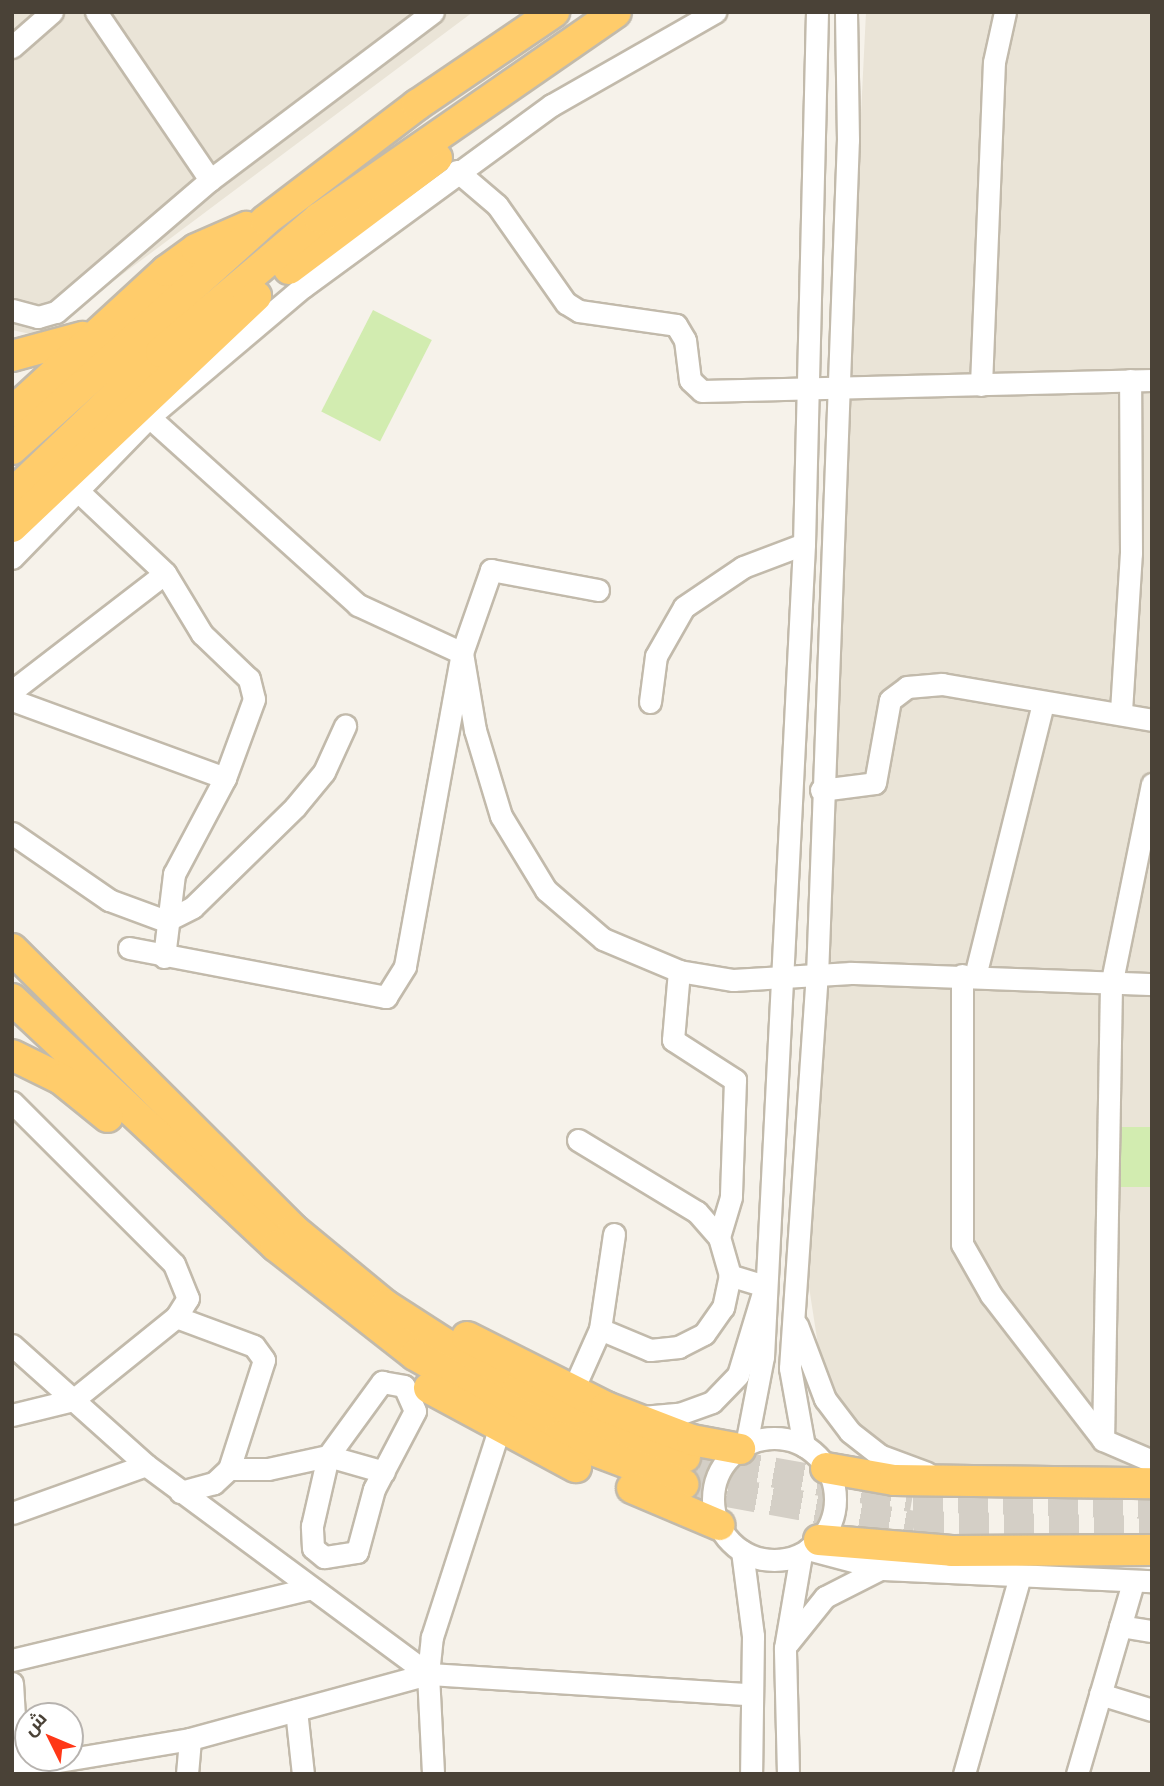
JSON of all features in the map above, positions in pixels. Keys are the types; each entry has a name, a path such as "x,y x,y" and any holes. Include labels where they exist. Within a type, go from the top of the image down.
{"highway":[{"path":"12,449 266,220 417,105 554,12"},
{"path":"12,494 81,424 269,260 508,83 617,12"},
{"path":"12,527 245,306 446,151 508,83"},
{"path":"12,412 106,322 196,248 266,220"},
{"path":"12,356 49,351 106,322"},
{"path":"12,936 35,973"},
{"path":"12,949 234,1170 338,1268 470,1363 684,1471 589,1450 460,1384 276,1246 12,999"},
{"path":"12,1055 61,1079 158,1157 236,1208"},
{"path":"234,1170 402,1296 491,1352 626,1415 743,1447"},
{"path":"276,1246 300,1283 347,1328 499,1430 719,1525"},
{"path":"826,1468 894,1480 1152,1483"},
{"path":"809,1548 1152,1549"}],"street":[{"path":"12,47 52,12"},
{"path":"96,12 210,180"},
{"path":"12,310 38,317 56,312 210,180 410,20 433,12"},
{"path":"12,558 76,489 149,417 303,287 457,171 552,105 715,12"},
{"path":"817,12 805,389 804,544 778,981 763,1357 743,1447 714,1492 719,1525 742,1551 771,1560 809,1548 883,1569 1019,1580 1142,1582 1120,1626 1077,1774"},
{"path":"804,1446 791,1381 817,976 821,790 848,140 846,12"},
{"path":"981,385 994,62 1004,12"},
{"path":"457,171 497,205 566,303 676,325 693,386 836,389 1152,380"},
{"path":"1121,711 1131,553 1130,380"},
{"path":"149,417 358,605 462,653"},
{"path":"76,489 164,573 202,634 254,688 225,778 174,874 166,921 164,957"},
{"path":"650,702 656,656 684,607 732,573 804,544"},
{"path":"129,948 374,1000 393,990 405,966 462,653 491,570 597,590"},
{"path":"12,691 164,573"},
{"path":"462,653 475,730 520,852 574,918 635,955 679,971 778,981 817,976 969,976 1111,985 1152,984"},
{"path":"821,790 875,783 890,700 907,687 943,684 1043,704 1121,711 1152,720"},
{"path":"12,700 225,778"},
{"path":"1043,704 969,976 962,1244 991,1295 1102,1440 1152,1461"},
{"path":"12,832 109,900 166,921 193,907 296,807 324,772 345,726"},
{"path":"1102,1440 1111,985 1152,784"},
{"path":"679,971 673,1040 735,1080 731,1196 719,1237"},
{"path":"12,1102 174,1264 188,1298 176,1317 73,1401 12,1415"},
{"path":"578,1140 697,1212 719,1237 730,1275 723,1307 704,1334 679,1347 650,1350 600,1329"},
{"path":"572,1392 600,1329 614,1234"},
{"path":"730,1275 765,1286"},
{"path":"626,1415 679,1414 722,1394 743,1363 765,1286"},
{"path":"176,1317 254,1346 264,1360 229,1469 214,1483 180,1492"},
{"path":"794,1317 825,1399 849,1432 894,1463 960,1481"},
{"path":"12,1345 180,1492 308,1589 428,1674"},
{"path":"392,1382 409,1391 415,1411 384,1472 356,1552 337,1560 324,1557 313,1548 312,1526 328,1456 374,1389 392,1382"},
{"path":"433,1774 428,1674 432,1637 499,1430"},
{"path":"743,1447 775,1438 804,1446 826,1468 834,1513 809,1548 785,1648 788,1774"},
{"path":"229,1469 268,1469 328,1456 384,1472"},
{"path":"12,1513 146,1465"},
{"path":"742,1551 751,1607 751,1774"},
{"path":"785,1648 825,1597 883,1569"},
{"path":"964,1774 1019,1580"},
{"path":"12,1660 308,1589"},
{"path":"1120,1626 1152,1632"},
{"path":"84,1759 190,1739 428,1674 750,1694"},
{"path":"12,1683 14,1718"},
{"path":"1100,1694 1152,1710"},
{"path":"296,1710 303,1774"},
{"path":"187,1774 190,1739"}],"shaded area":[{"path":"12,12 473,12 40,336 12,330"},
{"path":"866,12 1152,12 1152,1477 991,1478 900,1458 846,1415 822,1371 805,1261"}],"green space":[{"path":"373,310 432,340 380,442 321,412"},
{"path":"1115,1127 1152,1127 1152,1187 1115,1187"}],"tunnel":[{"path":"685,1457 913,1497 1152,1504"},
{"path":"683,1484 914,1526 1152,1531"}]}
